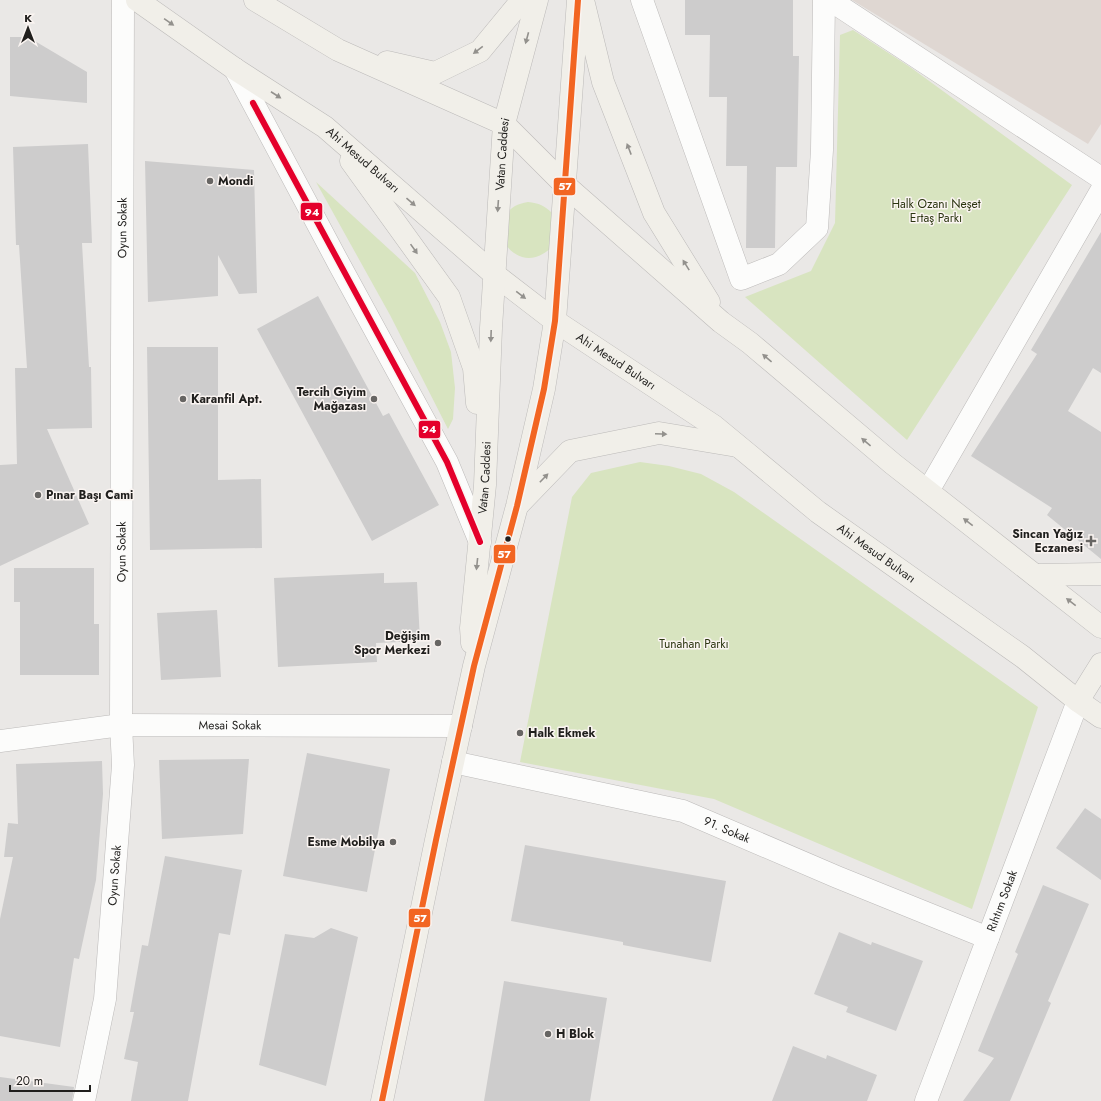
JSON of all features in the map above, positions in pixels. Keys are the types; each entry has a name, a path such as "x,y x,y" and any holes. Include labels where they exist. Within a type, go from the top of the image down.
{"main road":[{"name":"Ahi Mesud Bulvarı","path":"137,0 235,69 325,127 494,274 555,321 714,426 818,512 1023,657 1078,701 1101,717"},
{"path":"255,0 338,50 504,124 566,186 721,322 750,343 893,464 1101,627"},
{"path":"338,50 435,73 480,51 522,0"},
{"name":"Vatan Caddesi","path":"474,666 471,628 486,484 494,274 504,124 537,0"},
{"path":"382,1101 474,666 517,506 544,389 555,321 566,186 578,0"},
{"path":"583,0 603,82 654,213 721,322"},
{"path":"325,127 449,297 474,368 486,484"},
{"path":"517,506 570,451 659,433 738,446"},
{"path":"1035,575 1101,574"},
{"path":"1078,701 1101,664"}],"street":[{"name":"Oyun Sokak","path":"84,1101 105,999 124,765 121,725 123,0"},
{"path":"642,0 741,279 779,264 817,228 822,150 824,0"},
{"path":"830,0 1101,178"},
{"path":"235,69 338,264 447,462 480,542"},
{"path":"928,491 1101,191"},
{"name":"Rıhtım Sokak","path":"926,1101 1078,701"},
{"name":"Mesai Sokak","path":"0,741 121,725 461,726"},
{"name":"91. Sokak","path":"453,762 683,811 988,938"}],"shaded area":[{"path":"852,0 1101,0 1101,124 1088,144"}],"green space":[{"name":"Halk Ozanı Neşet Ertaş Parkı","path":"853,30 910,67 1072,185 907,440 745,297 811,271 835,223 840,35"},
{"path":"316,182 415,273 440,322 451,352 455,388 453,419 448,429 390,315"},
{"path":"528,202 542,205 552,213 551,248 545,253 532,258 526,258 515,253 504,243 506,216 513,207"},
{"name":"Tunahan Parkı","path":"640,462 669,466 701,474 734,492 1038,707 972,909 714,799 520,762 572,497 591,473"}],"building":[{"path":"685,0 793,0 793,56 799,56 797,167 776,167 775,248 746,248 747,166 726,166 727,97 709,97 710,35 685,35"},
{"path":"10,37 28,37 87,72 87,103 10,96"},
{"path":"88,144 92,243 82,243 89,367 91,367 92,428 47,429 89,524 0,566 0,465 17,464 15,368 27,368 19,245 16,245 13,147"},
{"path":"145,161 254,170 257,293 239,294 218,255 218,296 148,302"},
{"path":"1101,232 1101,373 1093,368 1068,411 1101,432 1101,559 1047,515 1052,508 971,456 1037,354 1031,350"},
{"path":"318,296 383,416 389,413 439,505 372,541 257,329"},
{"path":"147,347 218,347 218,480 261,479 262,548 150,550"},
{"path":"14,568 94,568 94,624 99,624 99,675 20,675 20,602 14,602"},
{"path":"384,573 384,583 417,582 420,641 376,643 377,662 278,667 274,578"},
{"path":"217,610 221,677 161,680 157,613"},
{"path":"307,753 390,769 367,892 283,876"},
{"path":"249,759 243,834 162,839 159,760"},
{"path":"102,761 103,794 96,880 79,959 74,958 60,1047 0,1036 0,919 13,857 4,857 8,823 18,824 16,764"},
{"path":"1085,808 1101,819 1101,880 1056,848"},
{"path":"525,845 726,881 711,962 623,945 623,942 511,921"},
{"path":"165,856 242,870 230,935 219,933 188,1101 131,1101 138,1062 124,1059 134,1012 130,1012 142,945 148,946"},
{"path":"1043,885 1089,904 1048,1001 1051,1003 1010,1101 963,1101 994,1058 978,1051 1018,954 1015,952"},
{"path":"331,928 358,937 326,1086 259,1065 285,934 314,938"},
{"path":"839,932 871,945 872,942 923,961 896,1031 846,1012 848,1007 814,994"},
{"name":"H Blok","path":"504,981 607,998 590,1101 484,1101"},
{"path":"793,1046 826,1059 827,1055 877,1075 867,1101 772,1101"},
{"path":"0,1077 74,1087 72,1101 0,1101"}],"transit line":[{"name":"57","path":"382,1101 474,666 517,506 544,389 555,321 578,0"},
{"name":"94","path":"253,103 447,462 480,542"}],"place":[{"name":"Mondi","path":"210,181"},
{"name":"Karanfil Apt.","path":"183,399"},
{"name":"Tercih Giyim Mağazası","path":"374,399"},
{"name":"Pınar Başı Cami","path":"38,495"},
{"name":"Sincan Yağız Eczanesi","path":"1091,541"},
{"name":"Değişim Spor Merkezi","path":"438,643"},
{"name":"Halk Ekmek","path":"520,733"},
{"name":"Esme Mobilya","path":"393,842"},
{"name":"H Blok","path":"548,1034"}]}
